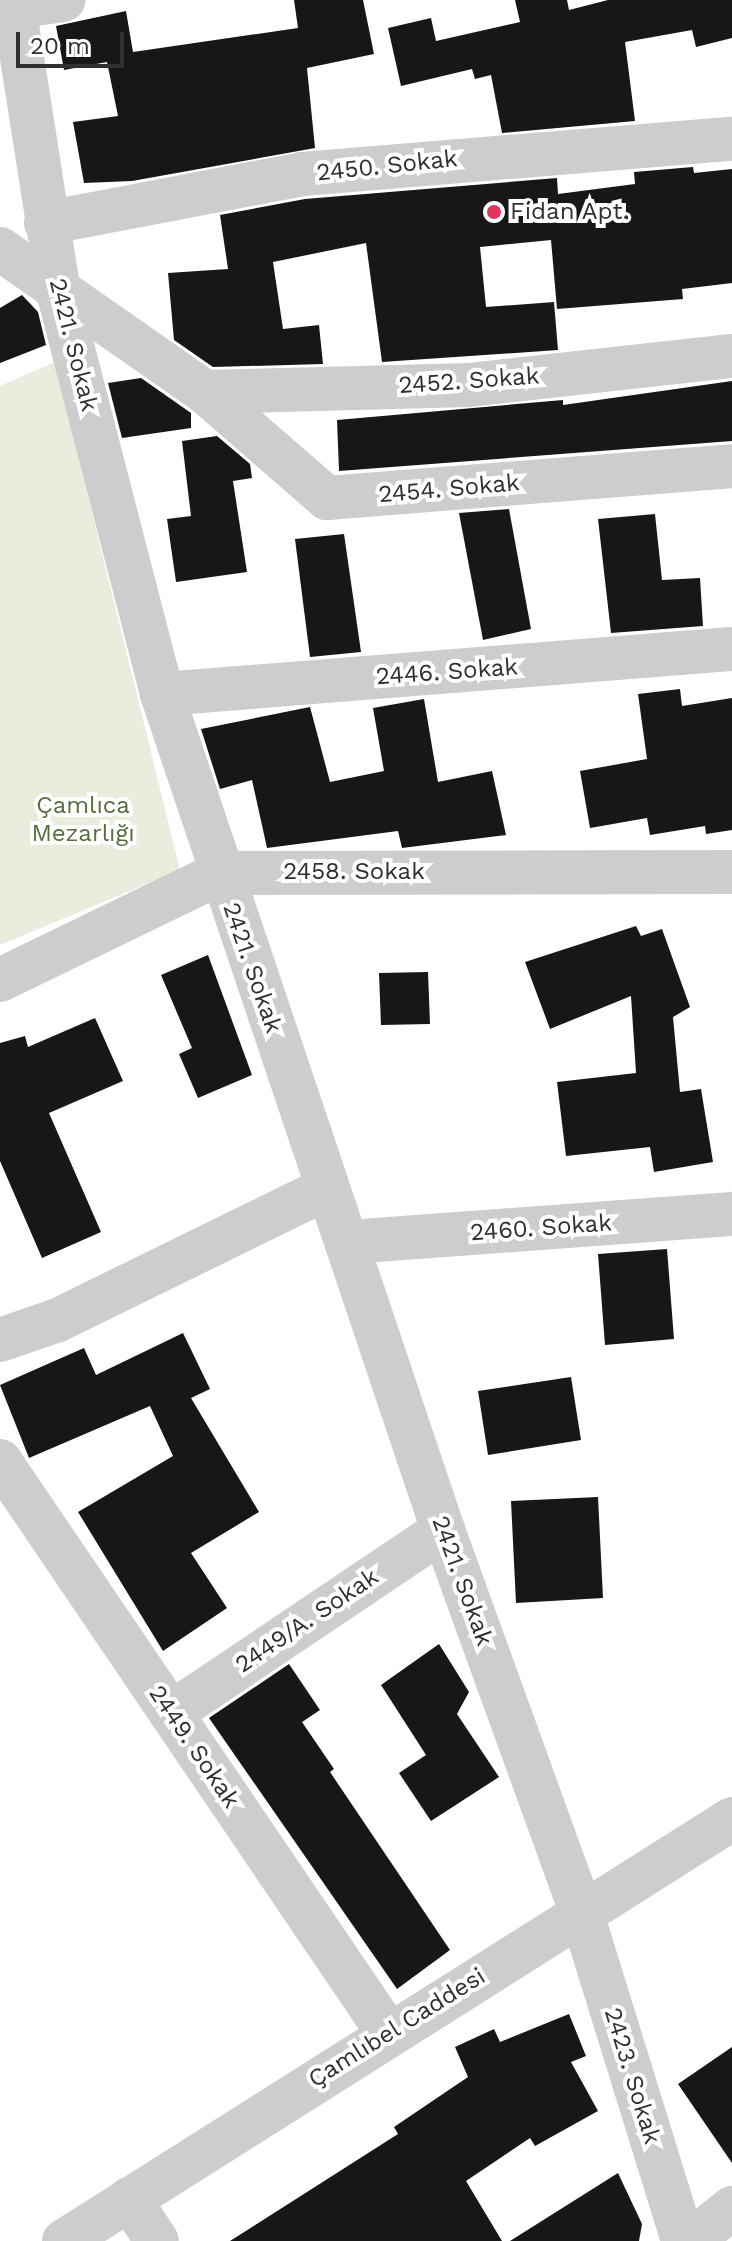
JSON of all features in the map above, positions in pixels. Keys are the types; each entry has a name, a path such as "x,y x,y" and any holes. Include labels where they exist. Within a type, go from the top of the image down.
{"street":[{"path":"14,4 63,0"},
{"name":"2421. Sokak","path":"14,4 59,295 162,694 327,1188 349,1242 443,1530 581,1911"},
{"name":"2450. Sokak","path":"46,223 302,174 732,139"},
{"name":"2454. Sokak","path":"0,249 59,295 205,392 327,498 732,466"},
{"name":"2452. Sokak","path":"205,392 469,385 732,356"},
{"name":"2446. Sokak","path":"162,694 732,649"},
{"name":"2458. Sokak","path":"0,980 220,873 732,872"},
{"path":"0,1340 58,1320 327,1188"},
{"name":"2460. Sokak","path":"349,1242 732,1214"},
{"name":"2449. Sokak","path":"0,1461 388,2033"},
{"name":"2449/A. Sokak","path":"171,1713 443,1530"},
{"name":"Çamlıbel Caddesi","path":"64,2241 581,1911 732,1819"},
{"name":"2423. Sokak","path":"581,1911 683,2241"},
{"path":"129,2199 157,2241"},
{"path":"691,2241 732,2208"}],"green space":[{"name":"Çamlıca Mezarlığı","path":"55,362 180,870 0,945 0,386"}],"building":[{"path":"294,0 363,0 374,54 307,68 315,148 132,181 84,183 73,122 118,116 107,62 64,70 56,26 126,11 133,52 298,28"},
{"path":"515,0 567,0 569,10 608,0 732,0 732,38 696,47 692,30 625,42 635,121 502,133 491,75 475,79 472,69 401,86 388,28 431,18 436,41 520,22"},
{"path":"693,167 694,173 732,169 732,283 682,289 683,299 557,309 551,240 480,247 486,307 554,302 558,350 382,362 366,243 273,262 283,329 319,325 323,364 213,367 174,340 168,273 228,269 220,215 305,199 557,178 558,194 635,184 634,172"},
{"path":"22,295 38,312 46,345 0,363 0,308"},
{"path":"141,378 191,413 191,428 122,438 108,383"},
{"path":"732,381 732,441 339,471 337,420 563,400 563,405"},
{"path":"217,436 250,464 252,478 233,481 247,572 176,582 167,519 191,516 182,441"},
{"path":"509,509 531,629 483,640 459,513"},
{"path":"655,514 662,580 700,578 703,626 611,633 598,519"},
{"path":"344,534 361,652 310,657 295,539"},
{"path":"680,689 682,706 732,698 732,830 706,834 705,826 650,835 647,818 590,828 580,771 647,759 638,694"},
{"path":"424,699 438,782 492,771 506,835 402,848 398,831 267,848 252,780 220,789 201,729 310,707 330,782 384,771 373,708"},
{"path":"636,926 641,936 662,929 690,1007 673,1017 680,1092 701,1089 713,1162 654,1172 650,1147 566,1156 557,1082 636,1073 631,996 550,1029 525,962"},
{"path":"208,955 252,1075 198,1098 179,1054 192,1048 161,975"},
{"path":"428,972 430,1024 381,1025 379,973"},
{"path":"95,1018 123,1081 49,1113 101,1232 42,1258 0,1161 0,1043 25,1036 28,1047"},
{"path":"667,1249 674,1339 605,1345 598,1254"},
{"path":"183,1333 210,1389 191,1398 259,1512 191,1553 227,1608 163,1651 78,1512 173,1456 150,1406 29,1458 0,1385 84,1348 96,1375"},
{"path":"571,1377 581,1440 488,1455 478,1391"},
{"path":"598,1497 603,1598 516,1603 511,1501"},
{"path":"439,1644 469,1692 457,1714 499,1777 431,1821 399,1773 426,1755 381,1685"},
{"path":"289,1664 320,1710 302,1722 334,1769 330,1772 450,1950 397,1989 209,1718"},
{"path":"569,2014 586,2056 571,2062 598,2111 535,2146 530,2138 466,2181 502,2241 230,2241 398,2134 394,2127 468,2077 455,2047 494,2029 500,2042"},
{"path":"732,2047 732,2163 678,2084"},
{"path":"618,2173 642,2224 639,2241 510,2241"}],"place":[{"name":"Fidan Apt.","path":"494,212"}]}
